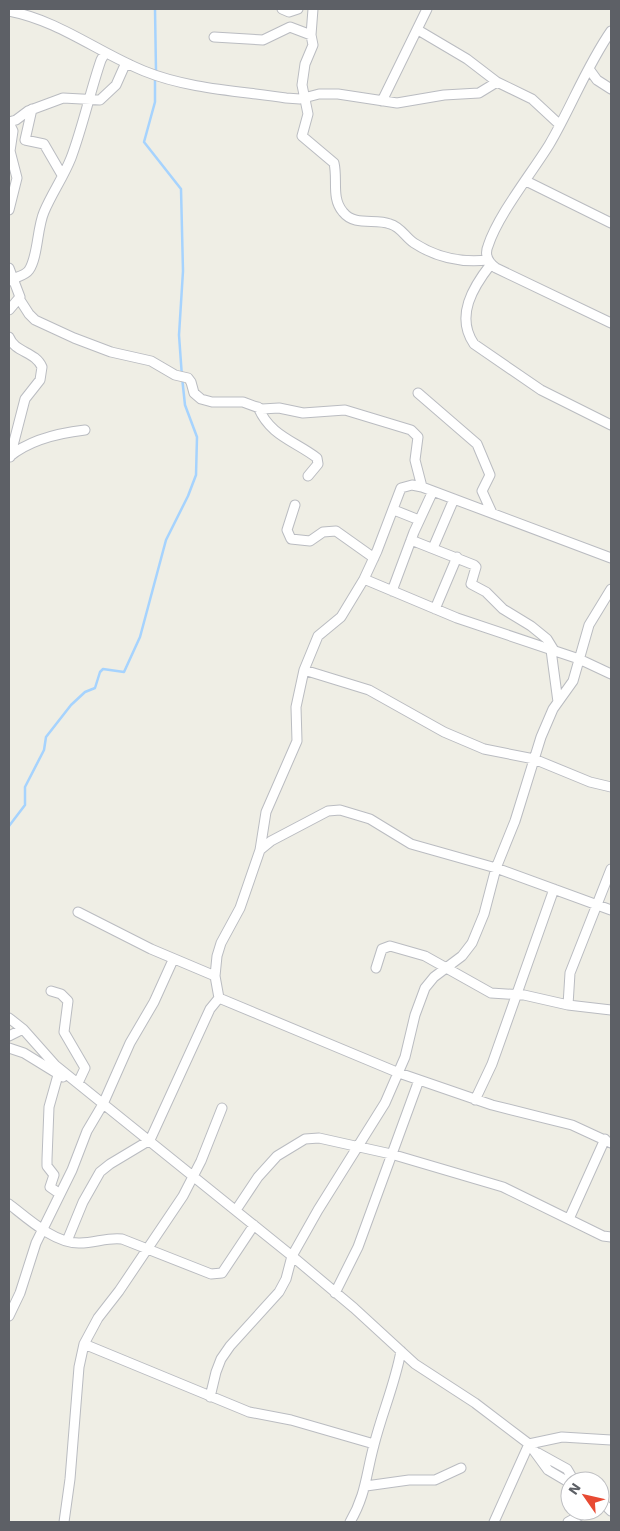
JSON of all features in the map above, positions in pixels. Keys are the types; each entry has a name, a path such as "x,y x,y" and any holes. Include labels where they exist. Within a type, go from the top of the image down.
{"street":[{"path":"282,9 289,12 298,9"},
{"path":"313,9 311,35 313,45 303,77 303,98 308,114 302,136 334,164 336,198 339,206 347,216 360,222 391,224 413,242 447,258 470,262 490,262 541,291 611,323"},
{"path":"382,101 427,9"},
{"path":"13,13 51,22 105,53 164,78 191,84 286,98 303,98 318,94 338,94 397,102 444,95 479,93 497,82"},
{"path":"214,36 263,40 290,27 311,35"},
{"path":"418,30 467,59 497,82 532,100 560,126"},
{"path":"611,32 589,69 560,126 497,226 487,247 490,262 476,283 465,313 468,335 474,344 541,390 611,425"},
{"path":"11,279 27,273 32,264 44,212 50,195 58,187 70,161 90,101 100,63 105,53"},
{"path":"9,210 17,178 10,151 14,131 9,122 16,120 32,109 63,98 90,101 103,98 116,85 124,67 128,64"},
{"path":"589,69 597,80 611,89"},
{"path":"32,109 25,140 44,144 62,175"},
{"path":"526,181 611,223"},
{"path":"9,268 11,279 20,300 31,317 74,338 111,352 151,361 175,375 188,378 194,393 201,400 243,402 258,407 279,408 302,413 345,410 411,430 418,437 415,460 422,487"},
{"path":"9,310 20,300"},
{"path":"9,337 13,346 34,357 42,367 40,380 25,398 11,437 9,457"},
{"path":"418,393 477,444 490,475 482,491 492,513"},
{"path":"258,407 264,420 278,435 316,458 318,464 308,476"},
{"path":"9,457 16,451 51,436 85,430"},
{"path":"219,998 215,976 221,943 240,908 260,850 266,812 297,741 296,707 304,670 318,636 342,616 364,579 394,510 401,488 412,484 422,487 611,558"},
{"path":"392,591 419,520 433,491"},
{"path":"433,548 454,499"},
{"path":"296,505 287,530 291,538 310,541 323,532 336,531 374,558"},
{"path":"394,510 419,520"},
{"path":"411,540 476,567 471,584 486,592 509,613 532,626 547,639 553,651 558,702"},
{"path":"434,609 457,558"},
{"path":"364,579 434,609 579,659 611,672"},
{"path":"210,1396 221,1359 230,1346 279,1292 286,1279 292,1256 318,1210 385,1103 399,1073 420,1000 434,977 462,956 478,930 496,868 515,821 544,730 558,702 573,681 589,625 611,589"},
{"path":"304,670 369,690 444,732 484,749 534,759 590,782 611,788"},
{"path":"260,850 271,841 311,819 328,811 340,810 370,819 412,844 496,868 611,910"},
{"path":"568,1005 570,973 611,869"},
{"path":"475,1100 492,1064 554,889"},
{"path":"78,912 173,960 215,976"},
{"path":"376,968 382,949 390,946 419,954 448,967 491,993 516,994 568,1005 611,1010"},
{"path":"9,1316 20,1293 43,1228 76,1161 87,1131 104,1104 130,1043 154,1002 173,960"},
{"path":"51,990 61,994 68,1002 64,1032 85,1068 76,1081"},
{"path":"219,998 399,1073 475,1100 556,1119 608,1141 590,1168 569,1219"},
{"path":"67,1241 83,1202 100,1172 150,1140 203,1024 214,1003 219,998"},
{"path":"9,1018 23,1029 56,1064 292,1256 415,1364 475,1403 531,1447 568,1471"},
{"path":"9,1036 23,1029"},
{"path":"9,1048 24,1053 58,1075 76,1081"},
{"path":"58,1075 50,1107 47,1166 54,1175 50,1188 60,1194"},
{"path":"336,1293 358,1247 419,1080"},
{"path":"64,1522 70,1479 79,1367 84,1344 98,1318 148,1249 194,1176 222,1108"},
{"path":"236,1210 270,1162 305,1139 334,1140 391,1154 503,1187 603,1236 611,1237"},
{"path":"9,1204 43,1228 67,1241 78,1244 114,1238 134,1242 211,1274 222,1273 254,1225"},
{"path":"84,1344 249,1412 291,1420 374,1444"},
{"path":"350,1522 362,1499 366,1486 374,1444 393,1388 401,1351"},
{"path":"494,1522 531,1447 562,1436 611,1440"},
{"path":"531,1447 548,1470 560,1477"},
{"path":"366,1486 409,1480 435,1480 461,1468"}],"waterway":[{"path":"155,9 156,72"},
{"path":"9,826 25,805 25,787 44,750 46,737 71,705 85,692 95,688 100,672 103,669 124,672 140,637 166,540 188,496 196,475 197,437 185,405 179,335 183,271 181,189 144,142 155,102 155,78"}]}
